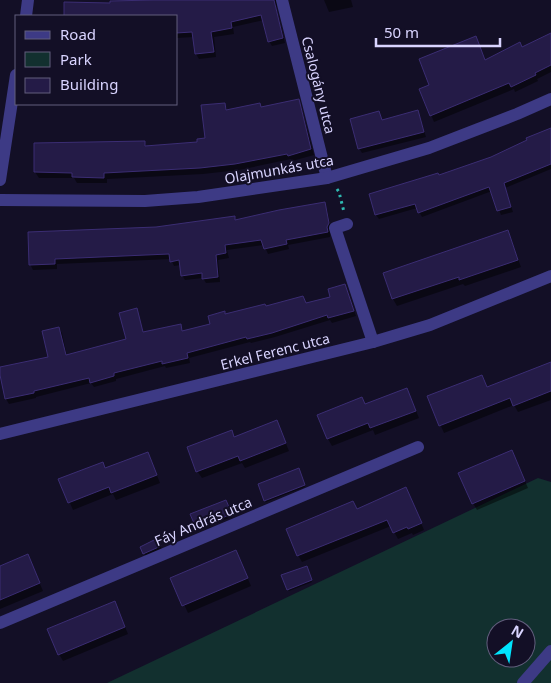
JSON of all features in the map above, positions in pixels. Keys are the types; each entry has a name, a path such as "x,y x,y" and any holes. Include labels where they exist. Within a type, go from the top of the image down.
{"street":[{"path":"26,15 28,0"},
{"name":"Csalogány utca","path":"282,0 327,178"},
{"path":"0,180 15,82"},
{"name":"Olajmunkás utca","path":"0,200 145,201 198,197 327,178 429,148 551,99"},
{"path":"347,224 335,228 373,342"},
{"name":"Erkel Ferenc utca","path":"0,434 373,342 430,325 551,276"},
{"name":"Fáy András utca","path":"0,623 418,447"},
{"path":"523,683 551,651"}],"path":[{"path":"339,192 347,224"}],"green space":[{"path":"538,478 551,482 551,683 107,683"}],"building":[{"path":"274,0 283,38 268,42 261,15 231,22 232,28 211,32 214,52 195,54 192,32 178,33 178,15 64,15 64,2 110,3 110,1"},
{"path":"551,33 551,65 535,73 536,75 511,87 509,83 430,116 419,89 429,85 419,59 476,36 485,60 520,42 522,47"},
{"path":"299,99 311,149 288,156 287,154 235,164 200,168 104,173 104,178 72,177 72,173 34,172 34,143 145,141 145,146 197,142 197,139 205,138 201,105 225,103 226,110 260,103 261,107"},
{"path":"418,110 424,132 358,149 350,119 379,111 382,120"},
{"path":"551,128 551,164 504,183 511,207 497,211 489,187 418,213 415,204 375,215 369,194 438,173 439,175 491,157 527,140 526,138"},
{"path":"325,202 329,223 327,227 328,232 286,240 287,244 264,249 261,240 225,245 226,253 216,255 218,277 202,279 202,273 181,276 179,260 170,262 169,254 55,259 55,264 29,265 28,232 156,227 235,216 235,220"},
{"path":"508,230 518,260 459,280 459,277 392,299 383,273"},
{"path":"345,284 354,311 328,318 327,315 272,333 247,339 246,337 187,353 188,358 162,364 162,361 114,373 114,376 90,383 89,378 5,399 0,367 48,357 42,331 59,327 66,355 126,339 119,313 137,308 143,332 181,324 182,331 210,324 208,316 225,311 225,314 303,296 306,303 330,297 328,289"},
{"path":"551,362 551,391 513,406 510,398 439,426 427,396 482,375 487,387"},
{"path":"407,388 416,411 370,428 368,423 327,439 317,415 362,397 365,404"},
{"path":"277,420 286,443 240,461 238,456 196,472 187,447 232,430 234,437"},
{"path":"512,450 525,481 472,504 458,473"},
{"path":"148,452 157,475 111,493 109,487 68,503 58,479 103,462 105,468"},
{"path":"299,468 305,485 264,501 258,484"},
{"path":"406,487 422,523 393,533 387,520 297,556 286,529 353,501 357,509"},
{"path":"226,500 232,514 196,528 190,514"},
{"path":"158,538 161,546 143,554 140,547"},
{"path":"236,550 248,578 182,606 170,578"},
{"path":"28,554 40,583 0,600 0,566"},
{"path":"307,566 312,580 287,590 281,575"},
{"path":"115,601 125,627 58,655 47,629"}]}
